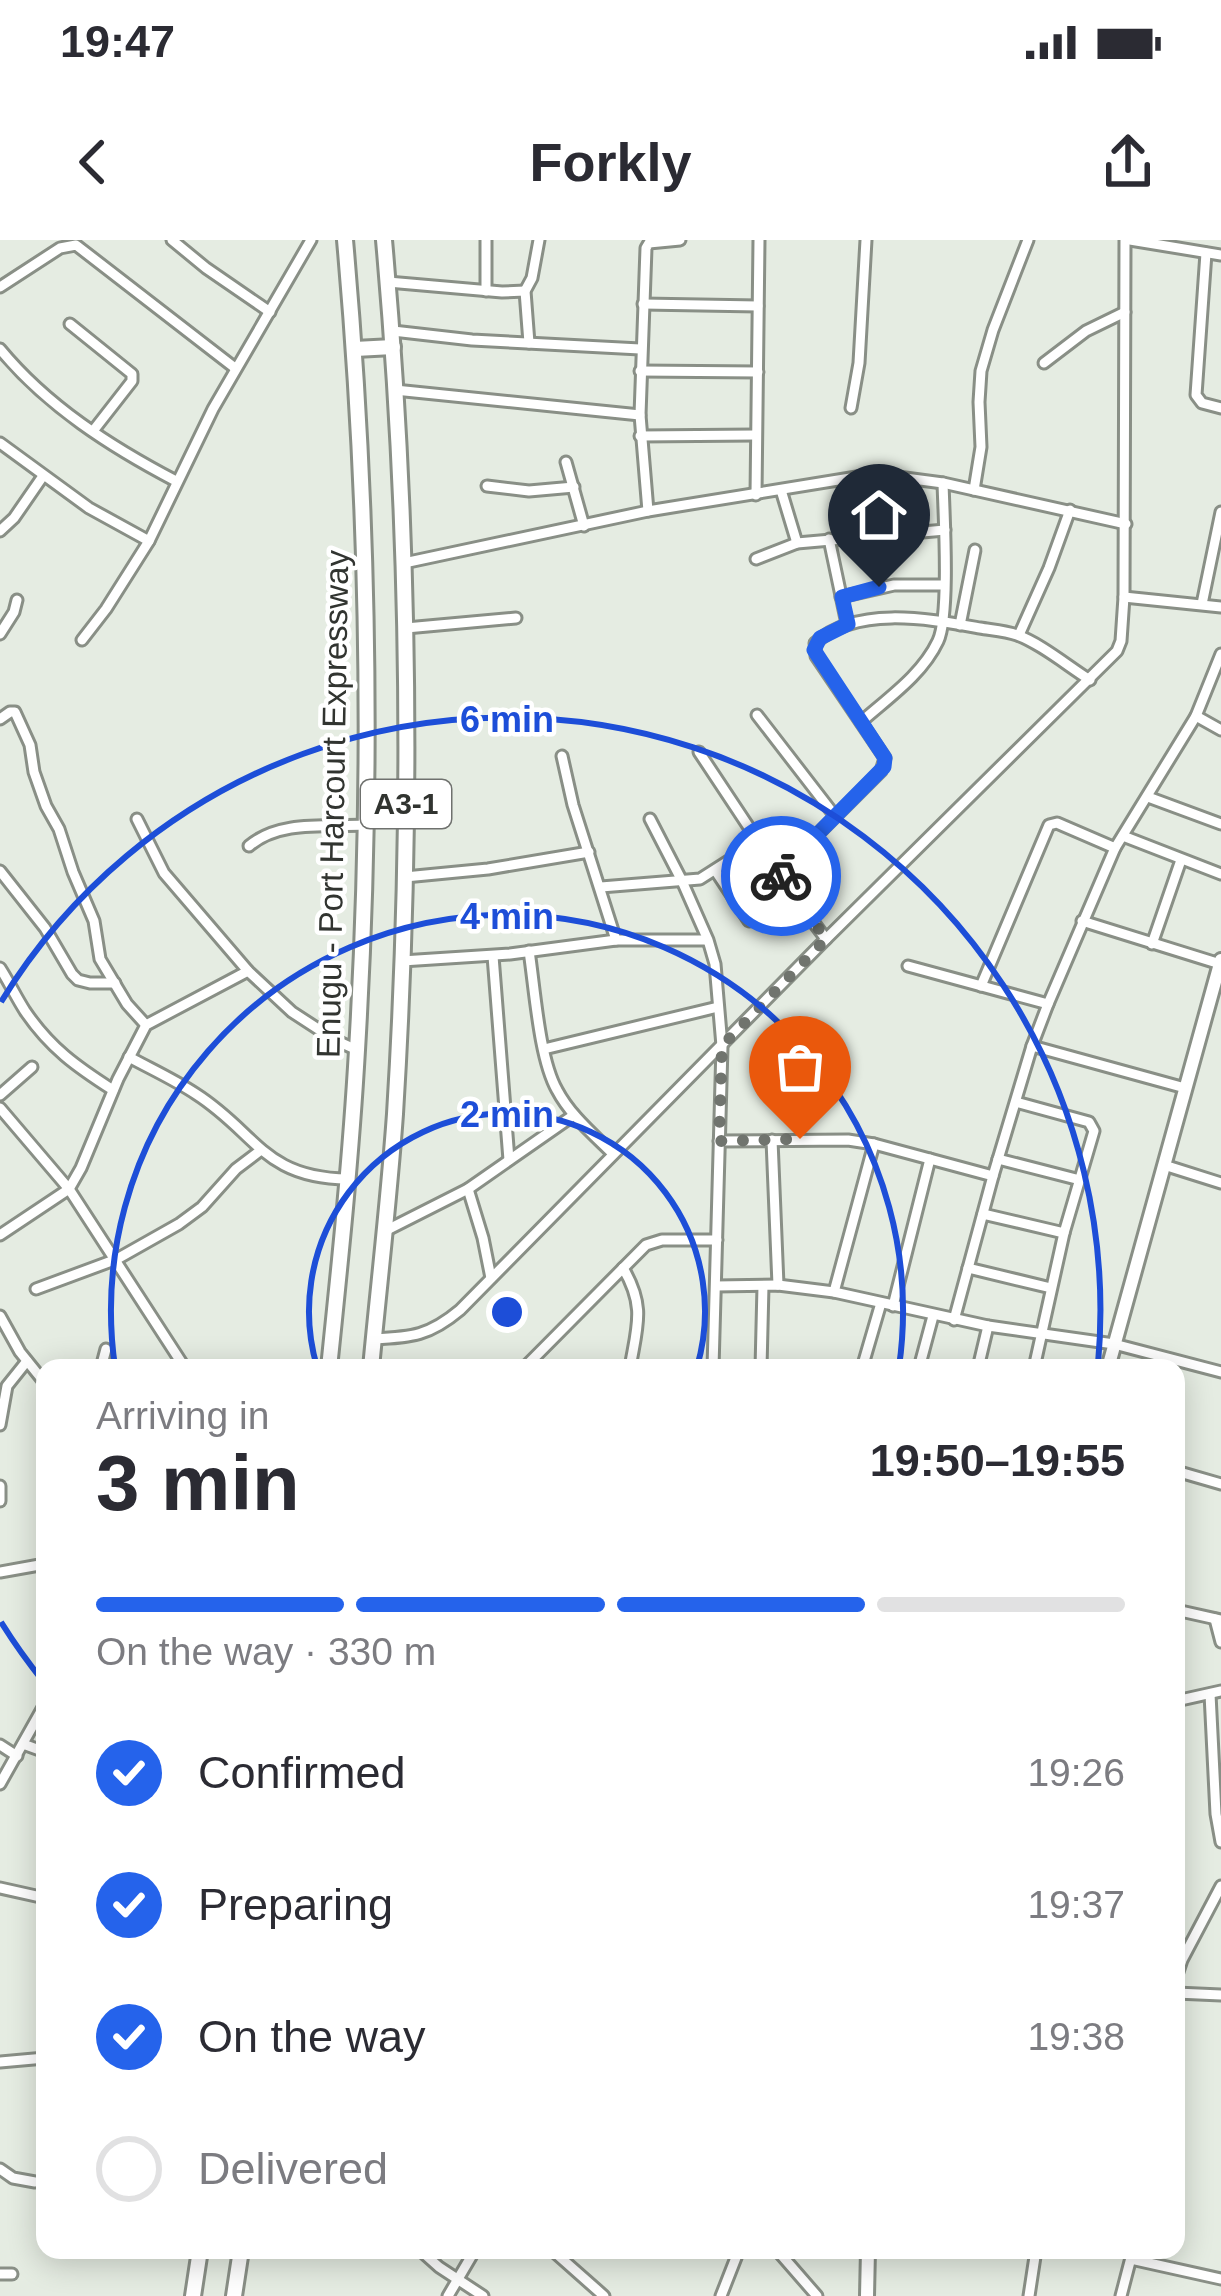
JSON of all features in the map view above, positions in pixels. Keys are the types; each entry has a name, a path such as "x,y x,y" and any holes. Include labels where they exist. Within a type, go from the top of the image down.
{"highway":[{"name":"Enugu - Port Harcourt Expressway","path":"330,1359 357,1050 364,825 366,615 355,349 345,240"},
{"name":"Enugu - Port Harcourt Expressway","path":"372,1359 394,1117 405,877 404,563 384,240"},
{"path":"355,349 393,339"},
{"path":"194,2296 199,2259"},
{"path":"234,2296 240,2259"}],"main road":[{"path":"1110,1359 1221,962"},
{"path":"868,2259 869,2295"}],"street":[{"path":"44,240 53,252"},
{"path":"172,240 270,312"},
{"path":"82,640 148,541 235,368 311,240"},
{"path":"486,240 486,290"},
{"path":"530,343 525,291 539,240"},
{"path":"648,511 640,436 646,248 655,241 680,240"},
{"path":"755,495 759,240"},
{"path":"851,408 859,363 866,240"},
{"path":"974,490 981,446 981,370 1028,240"},
{"path":"374,1339 428,1333 460,1310 1117,651 1126,524 1128,240 1221,255"},
{"path":"0,287 53,252 76,245 235,368"},
{"path":"1206,253 1196,395 1202,403 1221,408"},
{"path":"388,282 525,291"},
{"path":"643,304 758,306"},
{"path":"1044,363 1086,331 1125,312"},
{"path":"70,324 132,374 132,381 93,431"},
{"path":"393,339 640,349"},
{"path":"0,349 35,387 93,431 176,482"},
{"path":"640,371 758,372"},
{"path":"395,389 640,415"},
{"path":"640,436 755,435"},
{"path":"0,443 89,508 148,541"},
{"path":"566,462 584,526"},
{"path":"404,563 648,511 875,474 943,483 1126,524"},
{"path":"0,532 43,476"},
{"path":"861,722 916,673 937,644 944,585 943,483"},
{"path":"487,487 540,491 574,487"},
{"path":"781,490 796,543"},
{"path":"1019,635 1070,510"},
{"path":"1202,604 1221,512"},
{"path":"757,559 796,543 945,530"},
{"path":"829,539 848,624"},
{"path":"960,625 975,550"},
{"path":"842,597 894,585 944,585"},
{"path":"1124,597 1221,608"},
{"path":"0,634 17,600"},
{"path":"406,628 516,618"},
{"path":"779,873 885,763 814,650 820,638 848,624 892,618 942,622 1019,635 1090,680"},
{"path":"954,1319 1048,1004 1115,848 1196,716 1221,653"},
{"path":"0,719 10,712 18,717 46,806 94,921 100,958 127,1004 146,1025"},
{"path":"757,715 835,816"},
{"path":"1196,716 1221,730"},
{"path":"699,752 826,939"},
{"path":"562,756 616,940"},
{"path":"1148,797 1221,824"},
{"path":"137,819 164,873 248,971 292,1012 357,1050"},
{"path":"650,819 682,881 715,964 722,1046 712,1359"},
{"path":"249,846 260,836 287,828 364,825"},
{"path":"981,986 1049,825 1115,848"},
{"path":"1123,836 1221,874"},
{"path":"601,887 700,879 758,842"},
{"path":"405,877 590,852"},
{"path":"1152,944 1181,860"},
{"path":"715,870 749,921"},
{"path":"0,871 45,928 72,974 90,983 115,983"},
{"path":"1082,921 1221,962"},
{"path":"402,961 493,956 616,940 707,940"},
{"path":"529,951 555,1088 613,1154"},
{"path":"493,956 508,1160"},
{"path":"908,966 1048,1004"},
{"path":"0,968 51,1044 70,1063 113,1090"},
{"path":"0,1235 69,1189 146,1025 248,971"},
{"path":"544,1049 718,1007"},
{"path":"1032,1046 1185,1088"},
{"path":"129,1057 195,1093 260,1150 303,1175 348,1178"},
{"path":"0,1095 32,1067"},
{"path":"1016,1102 1093,1125 1094,1138 1064,1233 1037,1359"},
{"path":"0,1108 69,1189 179,1359"},
{"path":"385,1231 468,1189 574,1115"},
{"path":"719,1141 827,1139 874,1144 993,1176"},
{"path":"772,1140 778,1286"},
{"path":"834,1292 874,1144"},
{"path":"35,1288 117,1259 190,1216 260,1150"},
{"path":"866,1359 887,1305 930,1159"},
{"path":"998,1160 1080,1180"},
{"path":"1164,1165 1221,1183"},
{"path":"468,1189 491,1278"},
{"path":"983,1214 1064,1233"},
{"path":"533,1359 653,1241 717,1240"},
{"path":"622,1268 638,1304 631,1359"},
{"path":"968,1268 1051,1288"},
{"path":"716,1286 834,1292 988,1327 1114,1344 1171,1359"},
{"path":"761,1359 763,1286"},
{"path":"0,1316 36,1372"},
{"path":"921,1359 933,1316"},
{"path":"980,1359 988,1327"},
{"path":"103,1359 106,1349"},
{"path":"0,1425 7,1386 27,1361"},
{"path":"1185,1363 1221,1372"},
{"path":"1185,1474 1221,1484"},
{"path":"0,1486 0,1501"},
{"path":"0,1572 36,1566"},
{"path":"1185,1612 1218,1620 1221,1642"},
{"path":"1185,1699 1215,1692 1216,1814 1221,1842"},
{"path":"0,1784 36,1720"},
{"path":"23,1744 36,1749"},
{"path":"0,1745 17,1756"},
{"path":"1185,1955 1216,1908 1221,1886"},
{"path":"0,1888 36,1896"},
{"path":"1185,1993 1221,1995"},
{"path":"0,2062 36,2059"},
{"path":"0,2169 13,2178 35,2182"},
{"path":"430,2259 483,2296"},
{"path":"448,2296 469,2259"},
{"path":"562,2259 604,2296"},
{"path":"721,2296 735,2259"},
{"path":"785,2259 817,2296"},
{"path":"1029,2296 1035,2259"},
{"path":"1121,2296 1131,2259"},
{"path":"1150,2259 1221,2279"}],"way so far":[{"path":"781,876 826,939 722,1046 719,1141 800,1139"}],"route":[{"path":"781,876 884,767 885,758 814,650 820,638 848,624 842,597 879,587"}]}
